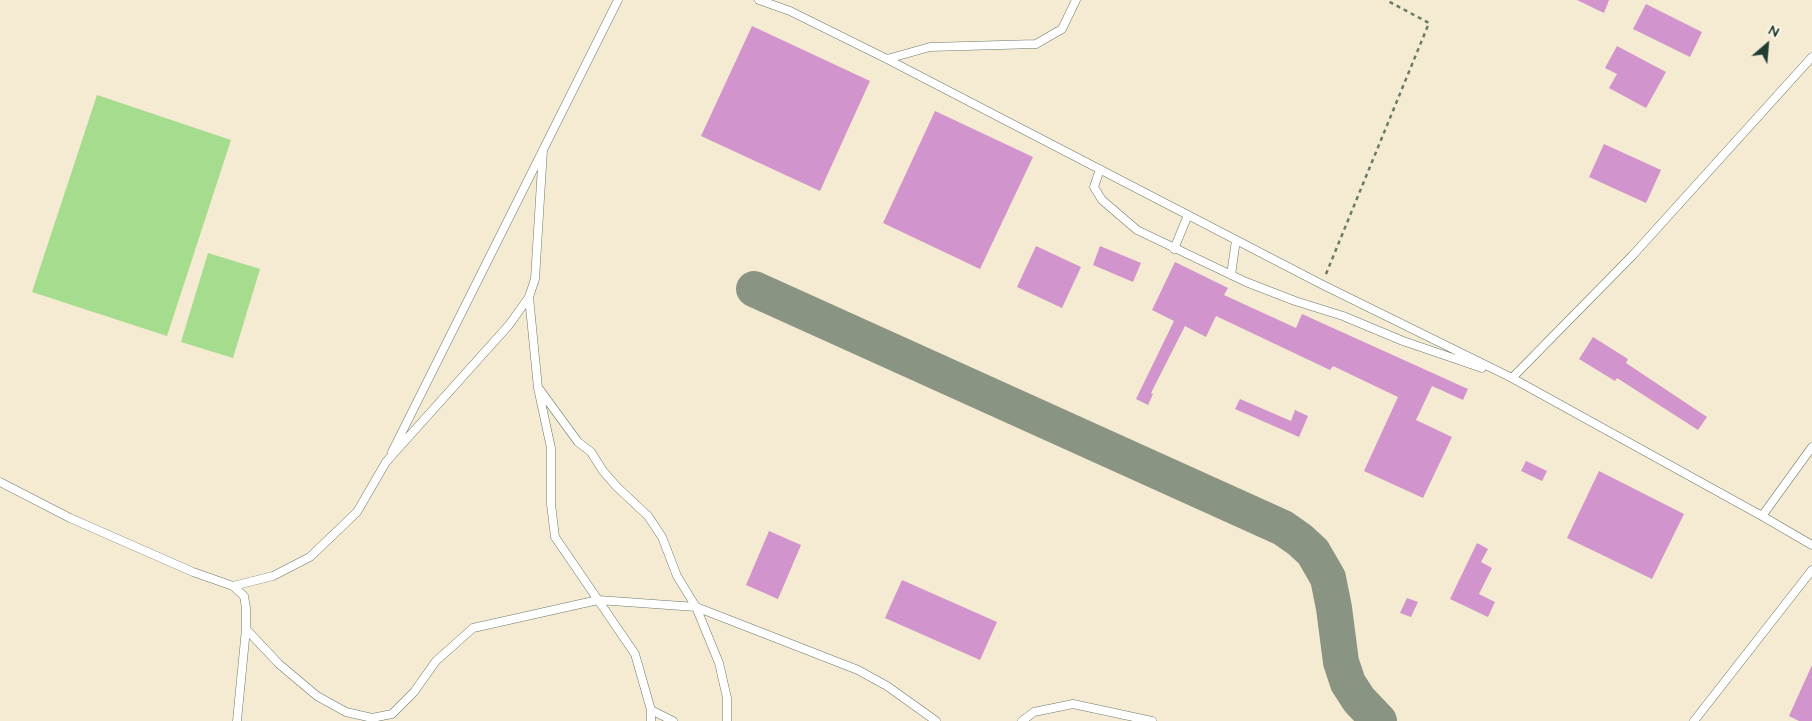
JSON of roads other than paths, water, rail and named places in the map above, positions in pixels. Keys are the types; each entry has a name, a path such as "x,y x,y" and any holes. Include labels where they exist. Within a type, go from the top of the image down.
{"lane":[{"path":"233,586 273,576 310,557 357,512 386,462 618,0"},
{"path":"759,0 790,11 887,59 1322,284 1512,378 1812,545"},
{"path":"887,59 930,47 1036,44 1062,29 1076,0"},
{"path":"1512,378 1632,256 1812,57"},
{"path":"386,462 509,325 528,297 535,279 543,150"},
{"path":"1100,169 1094,187 1102,200 1137,230 1174,249 1295,301 1343,316 1403,341 1512,378"},
{"path":"1174,249 1188,215"},
{"path":"1231,275 1236,240"},
{"path":"528,297 538,388 551,448 551,504 556,537 635,654 651,710 651,721"},
{"path":"538,388 578,442 591,452 616,487 648,516 662,537 677,576 696,607 718,663 727,698 726,721"},
{"path":"1762,516 1812,447"},
{"path":"0,482 70,518 193,572 233,586 244,596 246,629 237,721"},
{"path":"1694,721 1812,570"},
{"path":"246,629 279,664 317,696 346,712 372,718 392,714 414,692 436,661 473,628 598,600 696,607 858,670 886,686 936,721"},
{"path":"1022,721 1034,712 1073,704 1152,721"},
{"path":"651,710 673,721"}]}
